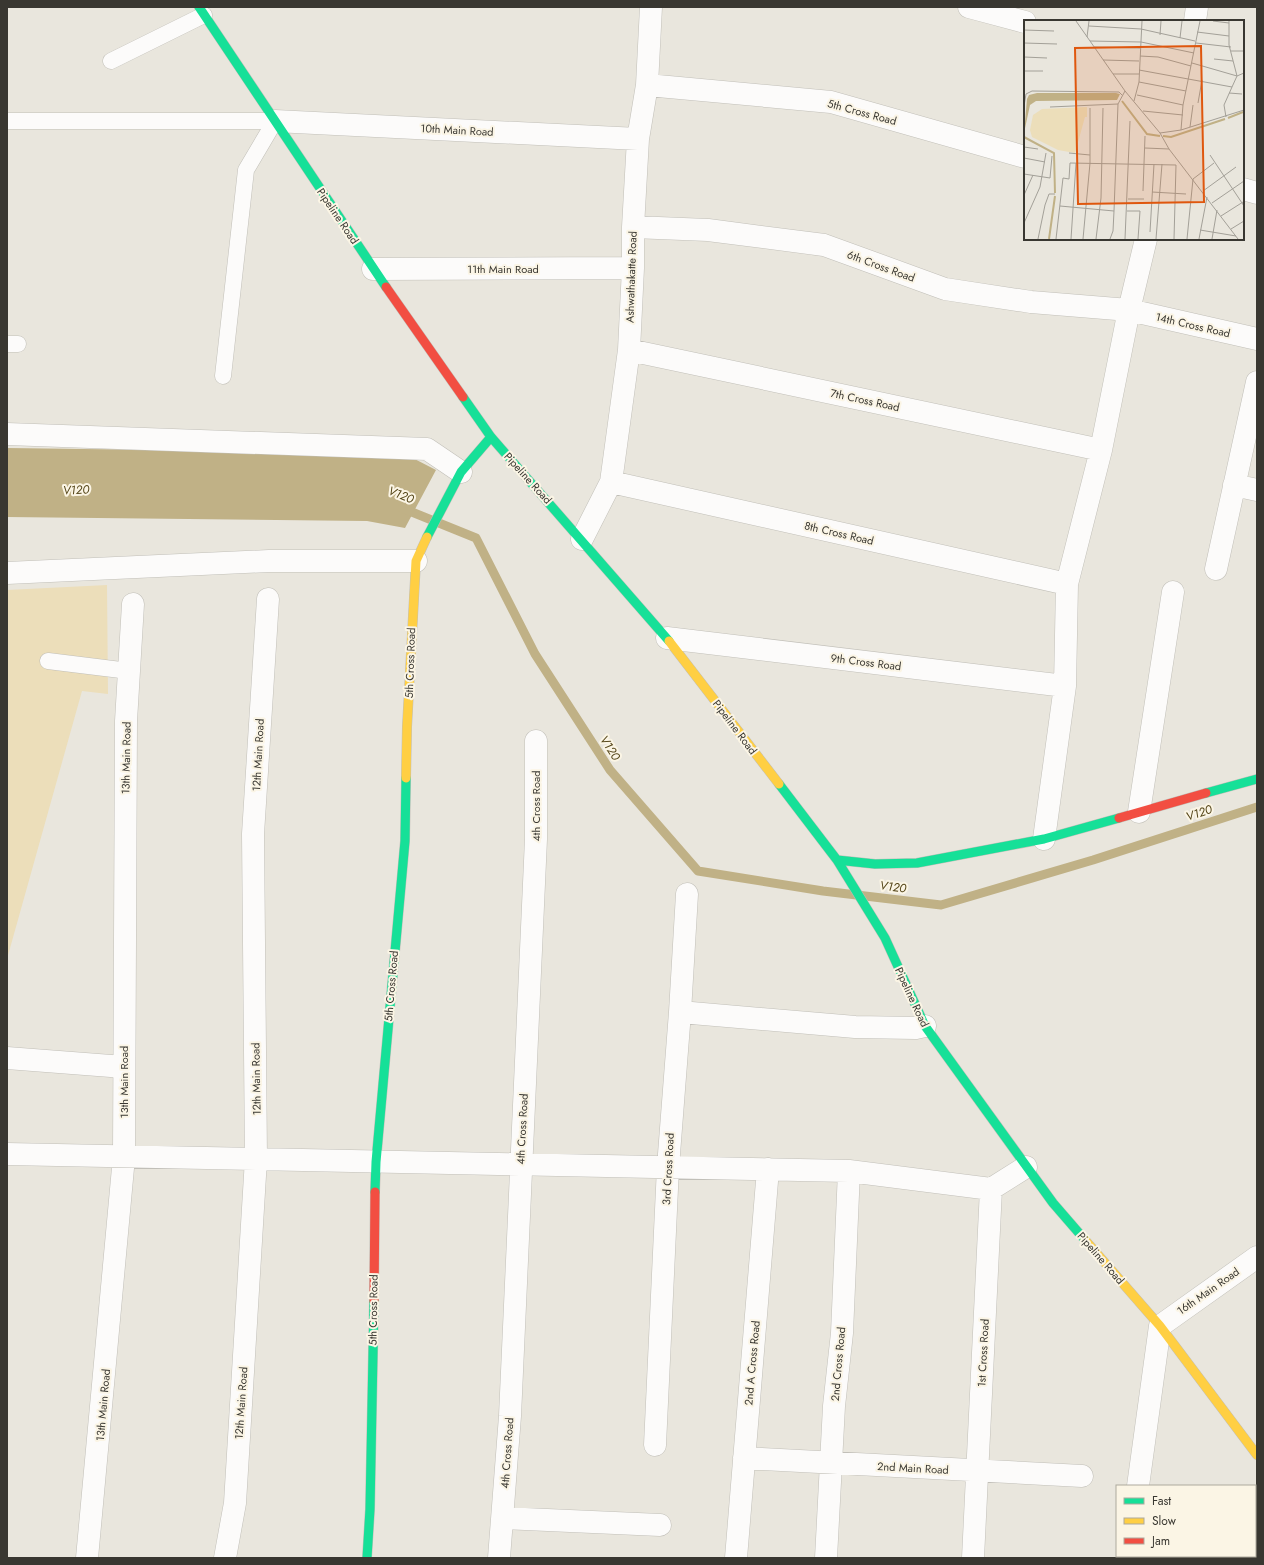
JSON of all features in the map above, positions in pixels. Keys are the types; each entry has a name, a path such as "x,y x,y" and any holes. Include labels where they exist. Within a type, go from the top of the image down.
{"street":[{"name":"Ashwathakatte Road","path":"582,539 611,482 629,350 633,268 633,227 638,139 647,85 651,7"},
{"path":"969,7 1024,22"},
{"path":"1195,20 1197,7"},
{"name":"Pipeline Road","path":"202,11 373,269 491,437 582,539 667,638 837,860 885,938 925,1026 1053,1203 1160,1326 1257,1453"},
{"name":"5th Cross Road","path":"647,85 831,102 1024,157"},
{"name":"10th Main Road","path":"275,121 638,139"},
{"path":"1244,189 1257,193"},
{"name":"6th Cross Road","path":"633,227 708,230 824,245 945,289 1031,302 1129,310"},
{"path":"1044,839 1065,686 1067,584 1101,450 1129,310 1146,240"},
{"name":"11th Main Road","path":"373,269 633,268"},
{"name":"14th Cross Road","path":"1129,310 1257,339"},
{"name":"7th Cross Road","path":"629,350 1101,450"},
{"path":"1216,569 1257,382"},
{"path":"7,434 427,449 461,472"},
{"name":"5th Cross Road","path":"367,1558 370,1509 376,1162 405,841 407,727 416,561 436,517 461,472 491,437"},
{"name":"8th Cross Road","path":"611,482 1067,584"},
{"path":"1234,485 1257,490"},
{"path":"7,573 269,561 416,561"},
{"path":"1140,812 1173,592"},
{"name":"12th Main Road","path":"225,1558 235,1503 256,1159 253,834 268,599"},
{"name":"13th Main Road","path":"88,1558 124,1157 126,721 133,604"},
{"name":"9th Cross Road","path":"667,638 1065,686"},
{"name":"4th Cross Road","path":"499,1558 510,1416 520,1164 536,839 536,741"},
{"path":"837,860 875,864 917,863 1044,839 1257,778"},
{"name":"3rd Cross Road","path":"655,1445 668,1167 680,1012 687,894"},
{"path":"680,1012 855,1027 916,1028 925,1026"},
{"path":"7,1058 124,1067"},
{"path":"7,1154 849,1171 991,1189 1026,1166"},
{"name":"2nd A Cross Road","path":"736,1558 768,1169"},
{"name":"2nd Cross Road","path":"826,1558 834,1406 842,1333 849,1171"},
{"name":"1st Cross Road","path":"974,1558 991,1189"},
{"name":"16th Main Road","path":"1160,1326 1257,1257"},
{"path":"1138,1485 1160,1326"},
{"name":"2nd Main Road","path":"744,1458 832,1464 1082,1476"},
{"path":"503,1518 660,1525"}],"lane":[{"path":"111,61 202,11"},
{"path":"7,121 275,121"},
{"path":"223,376 246,170 275,121"},
{"path":"48,661 129,671"}],"shaded area":[{"path":"107,585 108,694 82,691 7,959 7,590"}],"water":[{"path":"7,448 403,453 436,470 405,528 367,521 7,517"}],"waterway":[{"name":"V120","path":"402,508 476,538 535,654 610,770 698,871 823,891 941,905 1093,860 1257,807"}],"traffic: fast":[{"path":"199,7 386,287"},
{"path":"463,397 491,437 669,641"},
{"path":"427,537 461,472 491,437"},
{"path":"375,1192 376,1162 405,841 406,778"},
{"path":"1206,793 1257,779"},
{"path":"779,784 837,860 885,938 925,1026 1053,1203 1085,1240"},
{"path":"837,860 875,864 917,863 1044,839 1119,818"},
{"path":"367,1558 370,1509 374,1301"}],"traffic: slow":[{"path":"406,778 407,727 416,561 427,537"},
{"path":"669,641 779,784"},
{"path":"1085,1240 1160,1326 1257,1455"}],"traffic: jam":[{"path":"386,287 463,397"},
{"path":"1119,818 1206,793"},
{"path":"374,1301 375,1192"}]}
